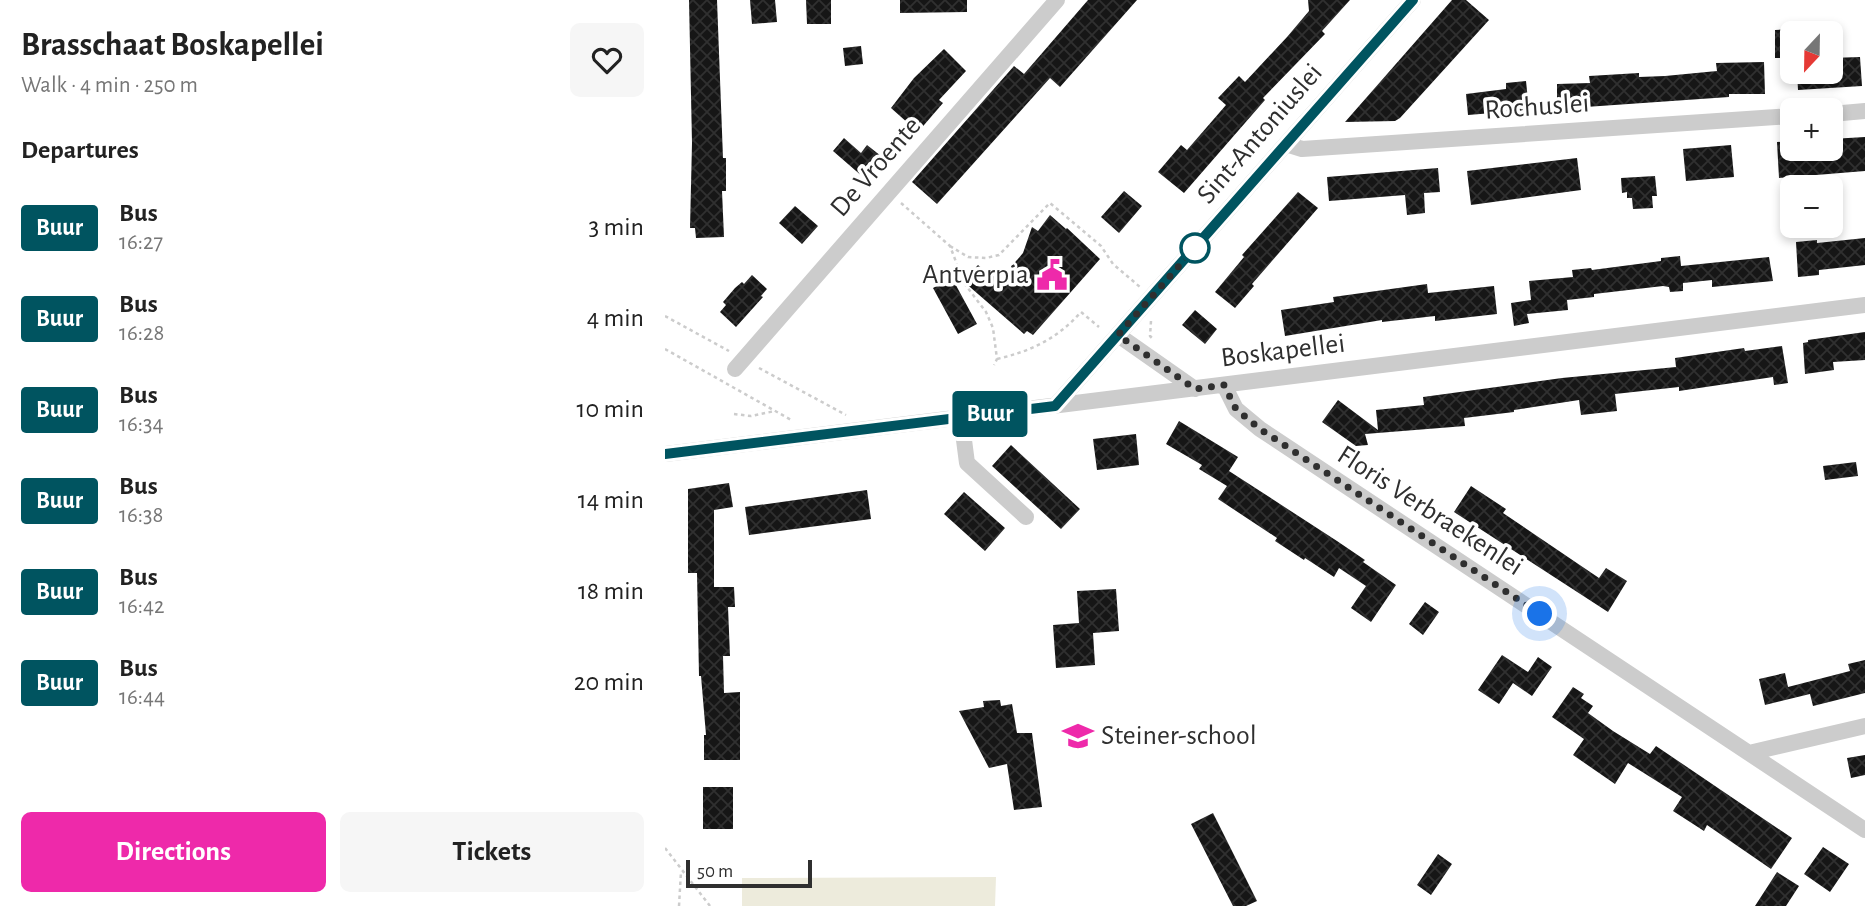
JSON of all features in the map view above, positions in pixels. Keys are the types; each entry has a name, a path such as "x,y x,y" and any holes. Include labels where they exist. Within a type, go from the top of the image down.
{"street":[{"name":"De Vroente","path":"735,369 1057,0"},
{"name":"Sint-Antoniuslei","path":"1055,406 1413,0"},
{"path":"1843,113 1865,111"},
{"name":"Rochuslei","path":"1286,144 1302,149 1780,117"},
{"name":"Boskapellei","path":"665,454 1865,305"},
{"path":"1118,335 1195,389"},
{"name":"Floris Verbraekenlei","path":"1224,385 1236,409 1260,429 1865,830"},
{"path":"961,417 967,463 1026,517"},
{"path":"1749,753 1865,726"}],"path":[{"path":"889,192 950,246 968,257 986,258 999,255 1050,203 1101,246 1113,264 1151,297"},
{"path":"950,246 964,283 986,312 993,328 997,359 994,365"},
{"path":"997,359 1050,340 1067,328 1081,313 1099,327"},
{"path":"665,349 796,423"},
{"path":"734,414 751,416 775,411"},
{"path":"665,848 710,906"},
{"path":"679,906 681,871"}],"shaded area":[{"path":"996,877 995,906 742,906 742,878"}],"building":[{"path":"689,0 717,0 723,158 726,158 726,191 722,191 724,237 696,238 695,228 690,228 692,143"},
{"path":"750,0 775,0 777,22 752,24"},
{"path":"806,0 831,0 831,24 807,24"},
{"path":"900,0 967,0 967,12 900,13"},
{"path":"1088,0 1137,0 1060,87 1050,78 937,204 912,182 1014,66 1024,74"},
{"path":"1308,0 1350,0 1322,31 1325,34 1263,98 1265,100 1184,193 1158,172 1181,145 1187,150 1226,105 1218,98 1239,76 1245,82 1287,37 1309,11"},
{"path":"1452,0 1466,0 1489,20 1400,118 1395,121 1345,122"},
{"path":"1775,30 1780,30 1780,58 1775,58"},
{"path":"861,46 863,64 845,66 843,48"},
{"path":"944,49 966,71 939,100 943,103 918,132 891,108 914,78"},
{"path":"1860,57 1862,86 1798,90 1798,84 1843,84 1843,58"},
{"path":"1764,62 1765,94 1729,94 1729,97 1557,109 1557,84 1590,83 1589,76 1639,73 1639,77 1665,76 1717,71 1716,63"},
{"path":"1526,81 1529,110 1468,115 1466,94 1506,89 1506,83"},
{"path":"1865,137 1865,171 1780,175 1779,178 1777,142 1780,142 1780,161 1843,161 1843,138"},
{"path":"844,138 861,153 867,145 881,156 863,177 833,151"},
{"path":"1731,145 1734,177 1686,181 1683,149"},
{"path":"1577,158 1581,190 1471,205 1467,171"},
{"path":"1438,168 1440,192 1424,193 1425,213 1407,215 1405,195 1329,201 1327,177"},
{"path":"1655,176 1657,196 1652,196 1653,208 1633,209 1632,198 1627,198 1627,192 1622,193 1621,178"},
{"path":"1124,191 1142,206 1119,233 1101,217"},
{"path":"1298,192 1318,208 1252,284 1254,286 1235,308 1215,292 1244,257 1242,255"},
{"path":"795,206 818,226 802,244 779,223"},
{"name":"Antverpia","path":"1050,215 1100,259 1033,335 1027,331 1024,334 963,281 978,265 985,271 1005,274 1023,253 1032,227 1038,231"},
{"path":"1865,238 1865,265 1819,270 1819,275 1798,277 1796,242 1817,240 1817,243"},
{"path":"1680,256 1681,266 1769,257 1773,281 1712,287 1712,280 1683,283 1683,291 1670,292 1669,287 1663,286 1594,294 1594,297 1567,300 1568,310 1527,314 1529,323 1514,326 1511,303 1531,300 1529,281 1573,277 1572,270 1592,270"},
{"path":"752,275 767,289 736,327 720,312 726,305 723,302"},
{"path":"952,278 977,324 958,334 933,288"},
{"path":"1427,284 1428,293 1494,286 1497,314 1435,321 1435,316 1382,320 1285,336 1281,310 1334,302 1333,297"},
{"path":"1195,310 1217,329 1205,344 1182,325"},
{"path":"1865,332 1865,360 1833,362 1834,370 1805,374 1803,343"},
{"path":"1782,346 1788,383 1774,385 1773,377 1679,391 1679,387 1615,394 1617,411 1581,415 1579,400 1464,418 1465,426 1365,434 1368,445 1356,446 1322,422 1338,400 1378,430 1376,410 1424,405 1423,397 1562,378 1676,367 1675,358 1744,348 1745,351"},
{"path":"1179,421 1238,457 1229,471 1365,560 1363,562 1396,585 1371,622 1351,608 1366,586 1339,568 1334,577 1305,558 1304,560 1275,541 1277,538 1218,499 1227,486 1199,469 1202,465 1166,444"},
{"path":"1136,434 1139,465 1097,470 1093,439"},
{"path":"1011,445 1080,509 1061,529 992,466"},
{"path":"1856,462 1858,476 1825,480 1823,466"},
{"path":"729,483 733,507 714,510 714,587 734,587 735,607 728,607 730,656 723,656 724,693 740,692 740,760 704,760 706,735 699,676 697,573 688,573 688,489"},
{"path":"1471,486 1506,509 1503,513 1599,578 1606,568 1627,581 1608,612 1454,512"},
{"path":"867,490 871,519 749,535 745,507"},
{"path":"964,492 1005,528 985,551 944,514"},
{"path":"1116,589 1119,631 1093,633 1095,665 1056,668 1053,625 1079,623 1077,591"},
{"path":"1425,602 1439,612 1423,635 1409,624"},
{"path":"1502,655 1528,672 1538,657 1552,667 1532,696 1513,683 1499,704 1478,690"},
{"path":"1865,660 1865,693 1813,706 1810,694 1765,705 1759,679 1785,673 1788,687 1850,671 1848,664"},
{"path":"1573,687 1584,694 1581,698 1593,706 1588,713 1613,731 1650,754 1656,746 1792,838 1771,869 1707,825 1704,831 1673,811 1682,797 1628,763 1615,784 1573,755 1584,739 1552,717"},
{"path":"1000,700 1001,706 1012,704 1017,733 1032,733 1042,807 1014,810 1007,764 989,768 959,711 984,707 983,701"},
{"path":"1865,755 1865,775 1851,778 1847,758"},
{"path":"703,787 733,787 733,829 703,829"},
{"path":"1213,813 1257,901 1246,906 1233,906 1191,824"},
{"path":"1823,847 1849,864 1830,892 1804,874"},
{"path":"1438,854 1452,864 1431,895 1417,885"},
{"path":"1777,872 1799,886 1786,906 1755,906"}],"bus line":[{"name":"Buur","path":"665,454 1055,406 1413,0"}],"place":[{"name":"Antverpia","path":"1052,275"},
{"name":"Steiner-school","path":"1078,736"}],"route":[{"path":"1195,248 1118,335 1195,389 1224,385 1236,409 1260,429 1540,614"}]}
